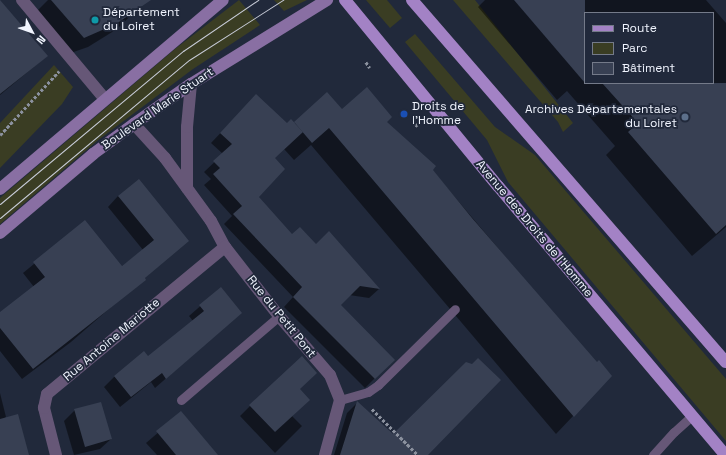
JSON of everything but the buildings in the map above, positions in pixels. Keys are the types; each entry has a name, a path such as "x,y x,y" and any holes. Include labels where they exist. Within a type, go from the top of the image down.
{"main road":[{"path":"0,189 104,98 223,0"},
{"name":"Boulevard Marie Stuart","path":"0,233 93,154 134,124 191,84 327,0"},
{"name":"Avenue des Droits de l'Homme","path":"345,0 498,186 725,455"},
{"path":"412,0 726,362"}],"street":[{"path":"22,0 104,98"},
{"path":"187,188 186,127 191,84"},
{"name":"Rue du Petit Pont","path":"134,124 187,188 211,221 225,247 279,316 330,375 340,400"},
{"name":"Rue Antoine Mariotte","path":"56,455 44,408 47,394 225,247"},
{"path":"325,455 340,400"}],"lane":[{"path":"340,400 368,392 378,385 456,309"},
{"path":"181,400 279,316"},
{"path":"653,455 674,432 692,416"}],"path":[{"path":"0,135 71,59"},
{"path":"366,62 370,68"},
{"path":"415,126 419,123"},
{"path":"357,394 418,455"}],"green space":[{"path":"239,0 260,25 193,69 97,141 0,224 0,198 175,49"},
{"path":"274,0 307,0 284,11"},
{"path":"366,0 387,0 402,18 390,28"},
{"path":"453,0 475,0 573,123 563,132 558,122"},
{"path":"415,34 495,127 535,155 726,379 726,441 508,182 487,140 405,42"},
{"path":"54,65 73,87 62,104 0,168 0,123"}],"tram line":[{"path":"0,204 183,51 258,0"},
{"path":"0,218 189,60 283,0"}],"place":[{"name":"Département du Loiret","path":"95,20"},
{"name":"Droits de l'Homme","path":"404,114"},
{"name":"Archives Départementales du Loiret","path":"685,117"}]}
